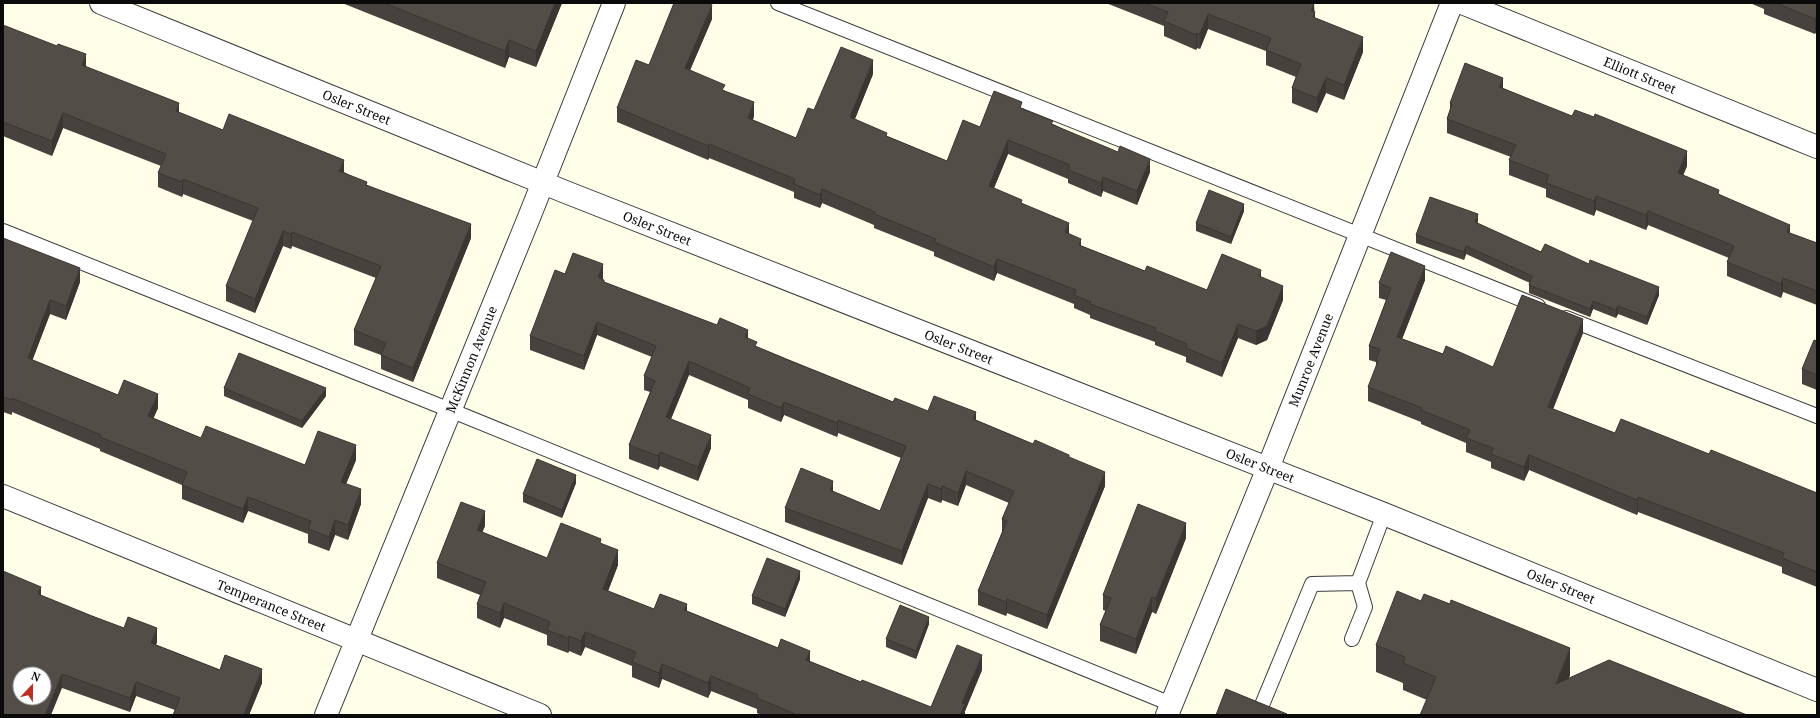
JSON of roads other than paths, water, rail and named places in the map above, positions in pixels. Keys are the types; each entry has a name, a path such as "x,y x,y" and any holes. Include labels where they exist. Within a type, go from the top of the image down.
{"street":[{"name":"Osler Street","path":"101,3 543,183 1384,514 1817,690"},
{"name":"McKinnon Avenue","path":"326,715 543,183 614,3"},
{"name":"Munroe Avenue","path":"1169,710 1268,468 1452,3"},
{"name":"Elliott Street","path":"1462,3 1817,147"},
{"name":"Temperance Street","path":"3,496 540,715"}],"lane":[{"path":"778,3 1360,236 1817,416"},
{"path":"3,232 450,410 1169,710"},
{"path":"1352,640 1365,607 1358,583 1384,514"},
{"path":"1262,705 1312,584 1358,583"}]}
